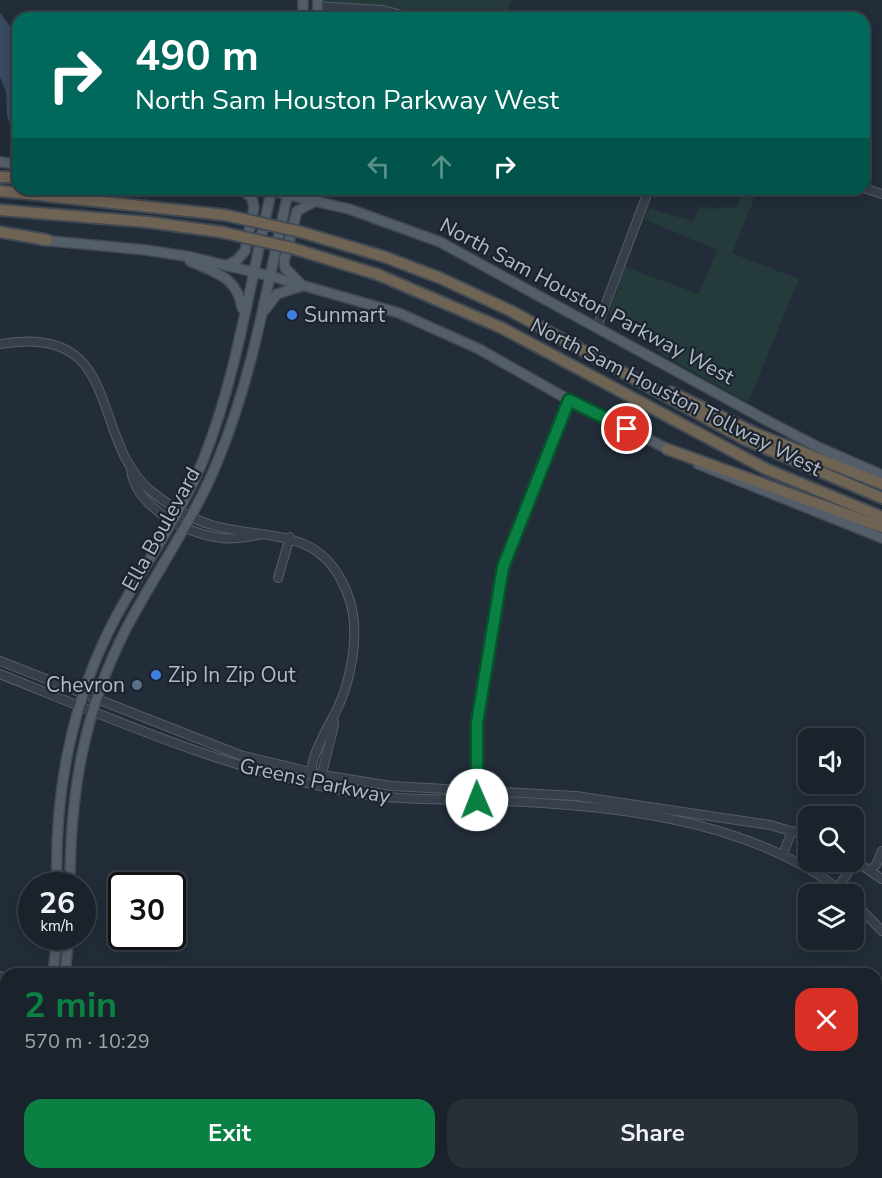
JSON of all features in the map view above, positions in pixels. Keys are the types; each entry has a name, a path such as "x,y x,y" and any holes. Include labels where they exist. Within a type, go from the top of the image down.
{"highway":[{"path":"38,195 225,215 301,232 385,257 476,294 582,352 757,434 882,484"},
{"name":"North Sam Houston Tollway West","path":"0,210 147,222 221,232 292,248 379,275 502,328 766,469 882,517"},
{"path":"0,234 47,240"},
{"name":"North Sam Houston Tollway West","path":"582,352 746,440 882,498"},
{"path":"667,449 882,527"}],"main road":[{"path":"303,3 318,3"},
{"path":"228,265 237,261 245,251 254,208 252,198 248,195"},
{"name":"Ella Boulevard","path":"56,872 62,783 79,706 104,642 174,520 194,481 219,420 268,195"},
{"name":"Ella Boulevard","path":"70,872 75,786 83,744 96,700 118,647 141,601 192,516 231,425 249,368 288,195"},
{"name":"North Sam Houston Parkway West","path":"300,195 392,222 440,242 820,448 882,475"},
{"path":"303,285 290,275 285,268 284,261 297,211 316,201 312,195"},
{"path":"47,240 177,255 228,265 371,304 427,325 479,349 569,400 710,470 882,538"},
{"path":"177,255 220,272 229,279 239,292 243,313"},
{"path":"259,326 266,308 277,294 303,285"},
{"path":"232,364 249,368"},
{"path":"219,420 231,425"},
{"path":"129,595 141,601"},
{"path":"62,783 75,786"},
{"path":"56,861 70,861"},
{"path":"53,968 55,950"},
{"path":"66,968 68,950"}],"street":[{"path":"318,3 390,12"},
{"path":"597,327 647,195"},
{"path":"0,344 36,340 68,352 84,364 97,384 132,477 142,495 174,520 186,527 222,538 264,534"},
{"path":"477,800 477,723 503,567 569,400"},
{"path":"130,468 150,490 179,510 221,527 290,537 307,545 330,564 350,599 355,637 353,658 333,718 326,725 311,772 315,786"},
{"path":"278,578 290,537"},
{"name":"Greens Parkway","path":"0,662 240,755 323,775 391,786 476,789 627,802 798,833"},
{"path":"14,679 18,668"},
{"name":"Greens Parkway","path":"0,674 93,712 255,771 315,786 390,797 575,807 674,821 712,829 783,854 832,884"},
{"path":"315,786 323,775 334,725 333,718"},
{"path":"164,739 168,728"},
{"path":"390,797 391,786"},
{"path":"783,854 792,831"},
{"path":"870,870 876,865 882,851"},
{"path":"864,866 882,879"},
{"path":"864,912 882,931"}],"green space":[{"path":"322,0 512,0 507,12 322,12"},
{"path":"742,195 756,195 732,253 799,279 748,402 661,354 639,325 609,313 625,267 699,294 717,250 644,219 650,208 693,222 700,206 709,209 737,207"}],"water":[{"path":"0,13 12,29 12,128 7,116 6,92 0,77"}],"place":[{"name":"Sunmart","path":"292,315"},
{"name":"Zip In Zip Out","path":"156,675"},
{"name":"Chevron","path":"137,685"}],"route":[{"path":"477,800 477,723 503,567 547,453 569,400 627,429"}]}
